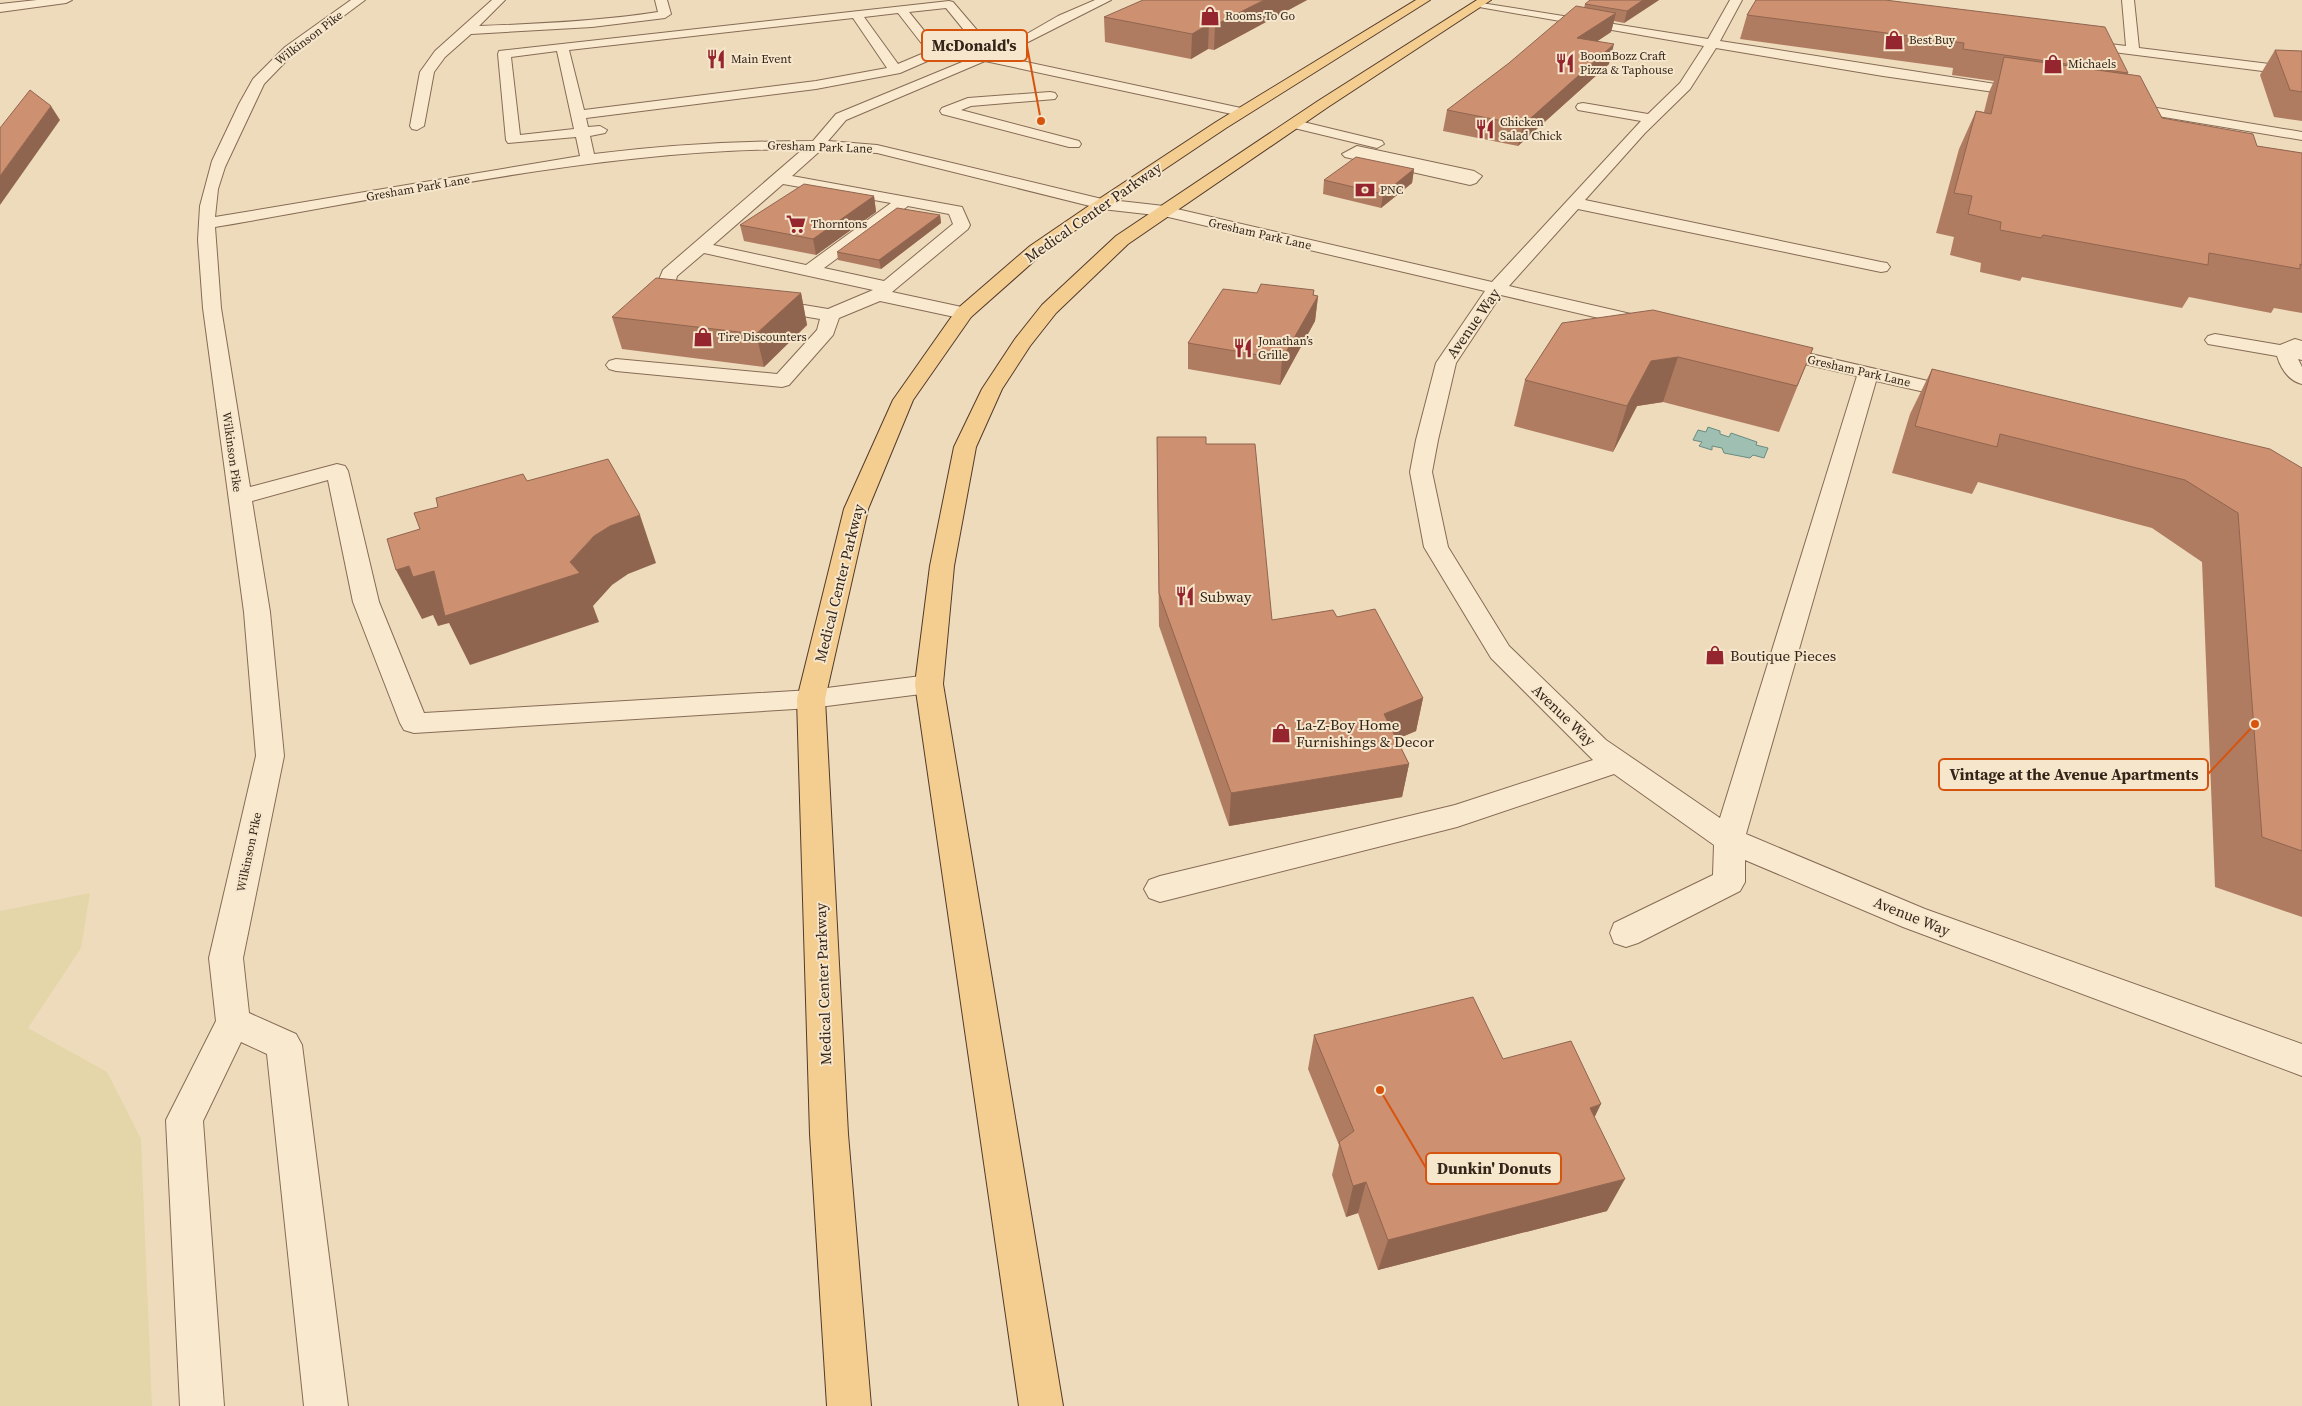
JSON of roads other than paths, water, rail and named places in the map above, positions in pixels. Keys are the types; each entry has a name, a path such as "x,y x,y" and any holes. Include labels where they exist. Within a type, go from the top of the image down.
{"main road":[{"name":"Medical Center Parkway","path":"849,1406 829,1134 811,699 856,508 903,400 964,312 1036,250 1102,204 1241,112 1424,0"},
{"path":"1041,1406 929,684 942,566 965,448 987,398 1022,343 1048,309 1122,240 1482,2"}],"street":[{"path":"0,8 66,0"},
{"name":"Wilkinson Pike","path":"233,1022 226,958 270,756 257,612 212,308 206,224 208,198 215,173 254,88 271,67 359,0"},
{"path":"417,126 427,72 440,54 499,0"},
{"path":"468,30 588,26 638,19 665,14 661,0"},
{"path":"1024,39 1062,19 1105,0"},
{"name":"Avenue Way","path":"1736,0 1713,42 1684,86 1574,202 1495,290 1446,363 1426,440 1421,472 1436,547 1500,652 1596,747 1729,840 1914,918 2302,1060"},
{"path":"2128,0 2133,50"},
{"path":"1482,2 1883,72 2046,95"},
{"path":"578,115 816,92 895,70 976,36 949,4 504,54 513,140 610,128"},
{"path":"901,9 930,46 1241,112"},
{"path":"856,14 895,70"},
{"path":"2069,43 2302,72"},
{"path":"562,47 588,159"},
{"path":"718,297 681,291 667,282 669,274 780,180 817,145 841,117 984,57"},
{"path":"1050,96 968,102 948,111 1074,144"},
{"path":"2111,104 2302,136"},
{"path":"1583,107 1651,119"},
{"path":"1295,124 1384,139 1346,157"},
{"name":"Gresham Park Lane","path":"206,224 588,159 675,149 817,145 877,149 1102,204 1164,211 1495,290 1667,328"},
{"path":"1346,157 1474,176 1463,185 1346,157"},
{"path":"780,180 956,210 962,225 954,232 920,239"},
{"path":"809,271 850,241 868,237 885,225 905,201"},
{"path":"1574,202 1881,267"},
{"path":"885,225 903,221"},
{"path":"755,303 830,316 882,291 923,257 937,236"},
{"path":"699,247 809,271 964,312"},
{"path":"902,252 923,257"},
{"path":"831,255 850,259"},
{"path":"884,266 905,272"},
{"path":"616,365 782,381 826,330 830,316"},
{"path":"2215,340 2296,349 2290,366 2302,378"},
{"name":"Gresham Park Lane","path":"1753,347 1974,397"},
{"path":"1626,933 1729,882 1729,840 1868,372"},
{"path":"239,497 337,471 366,602 414,723 811,699 929,684"},
{"path":"1160,889 1457,816 1619,762"},
{"path":"202,1406 184,1120 233,1022 284,1045 326,1406"}],"place":[{"name":"Rooms To Go","path":"1210,16"},
{"name":"Best Buy","path":"1894,40"},
{"name":"Main Event","path":"716,59"},
{"name":"BoomBozz Craft Pizza & Taphouse","path":"1565,63"},
{"name":"Michaels","path":"2053,64"},
{"name":"McDonald's","path":"1041,121"},
{"name":"Chicken Salad Chick","path":"1485,129"},
{"name":"PNC","path":"1365,190"},
{"name":"Thorntons","path":"796,224"},
{"name":"Tire Discounters","path":"703,337"},
{"name":"Jonathan’s Grille","path":"1243,348"},
{"name":"Subway","path":"1185,596"},
{"name":"Boutique Pieces","path":"1715,655"},
{"name":"Vintage at the Avenue Apartments","path":"2255,724"},
{"name":"La-Z-Boy Home Furnishings & Decor","path":"1281,733"},
{"name":"Dunkin' Donuts","path":"1380,1090"}]}
